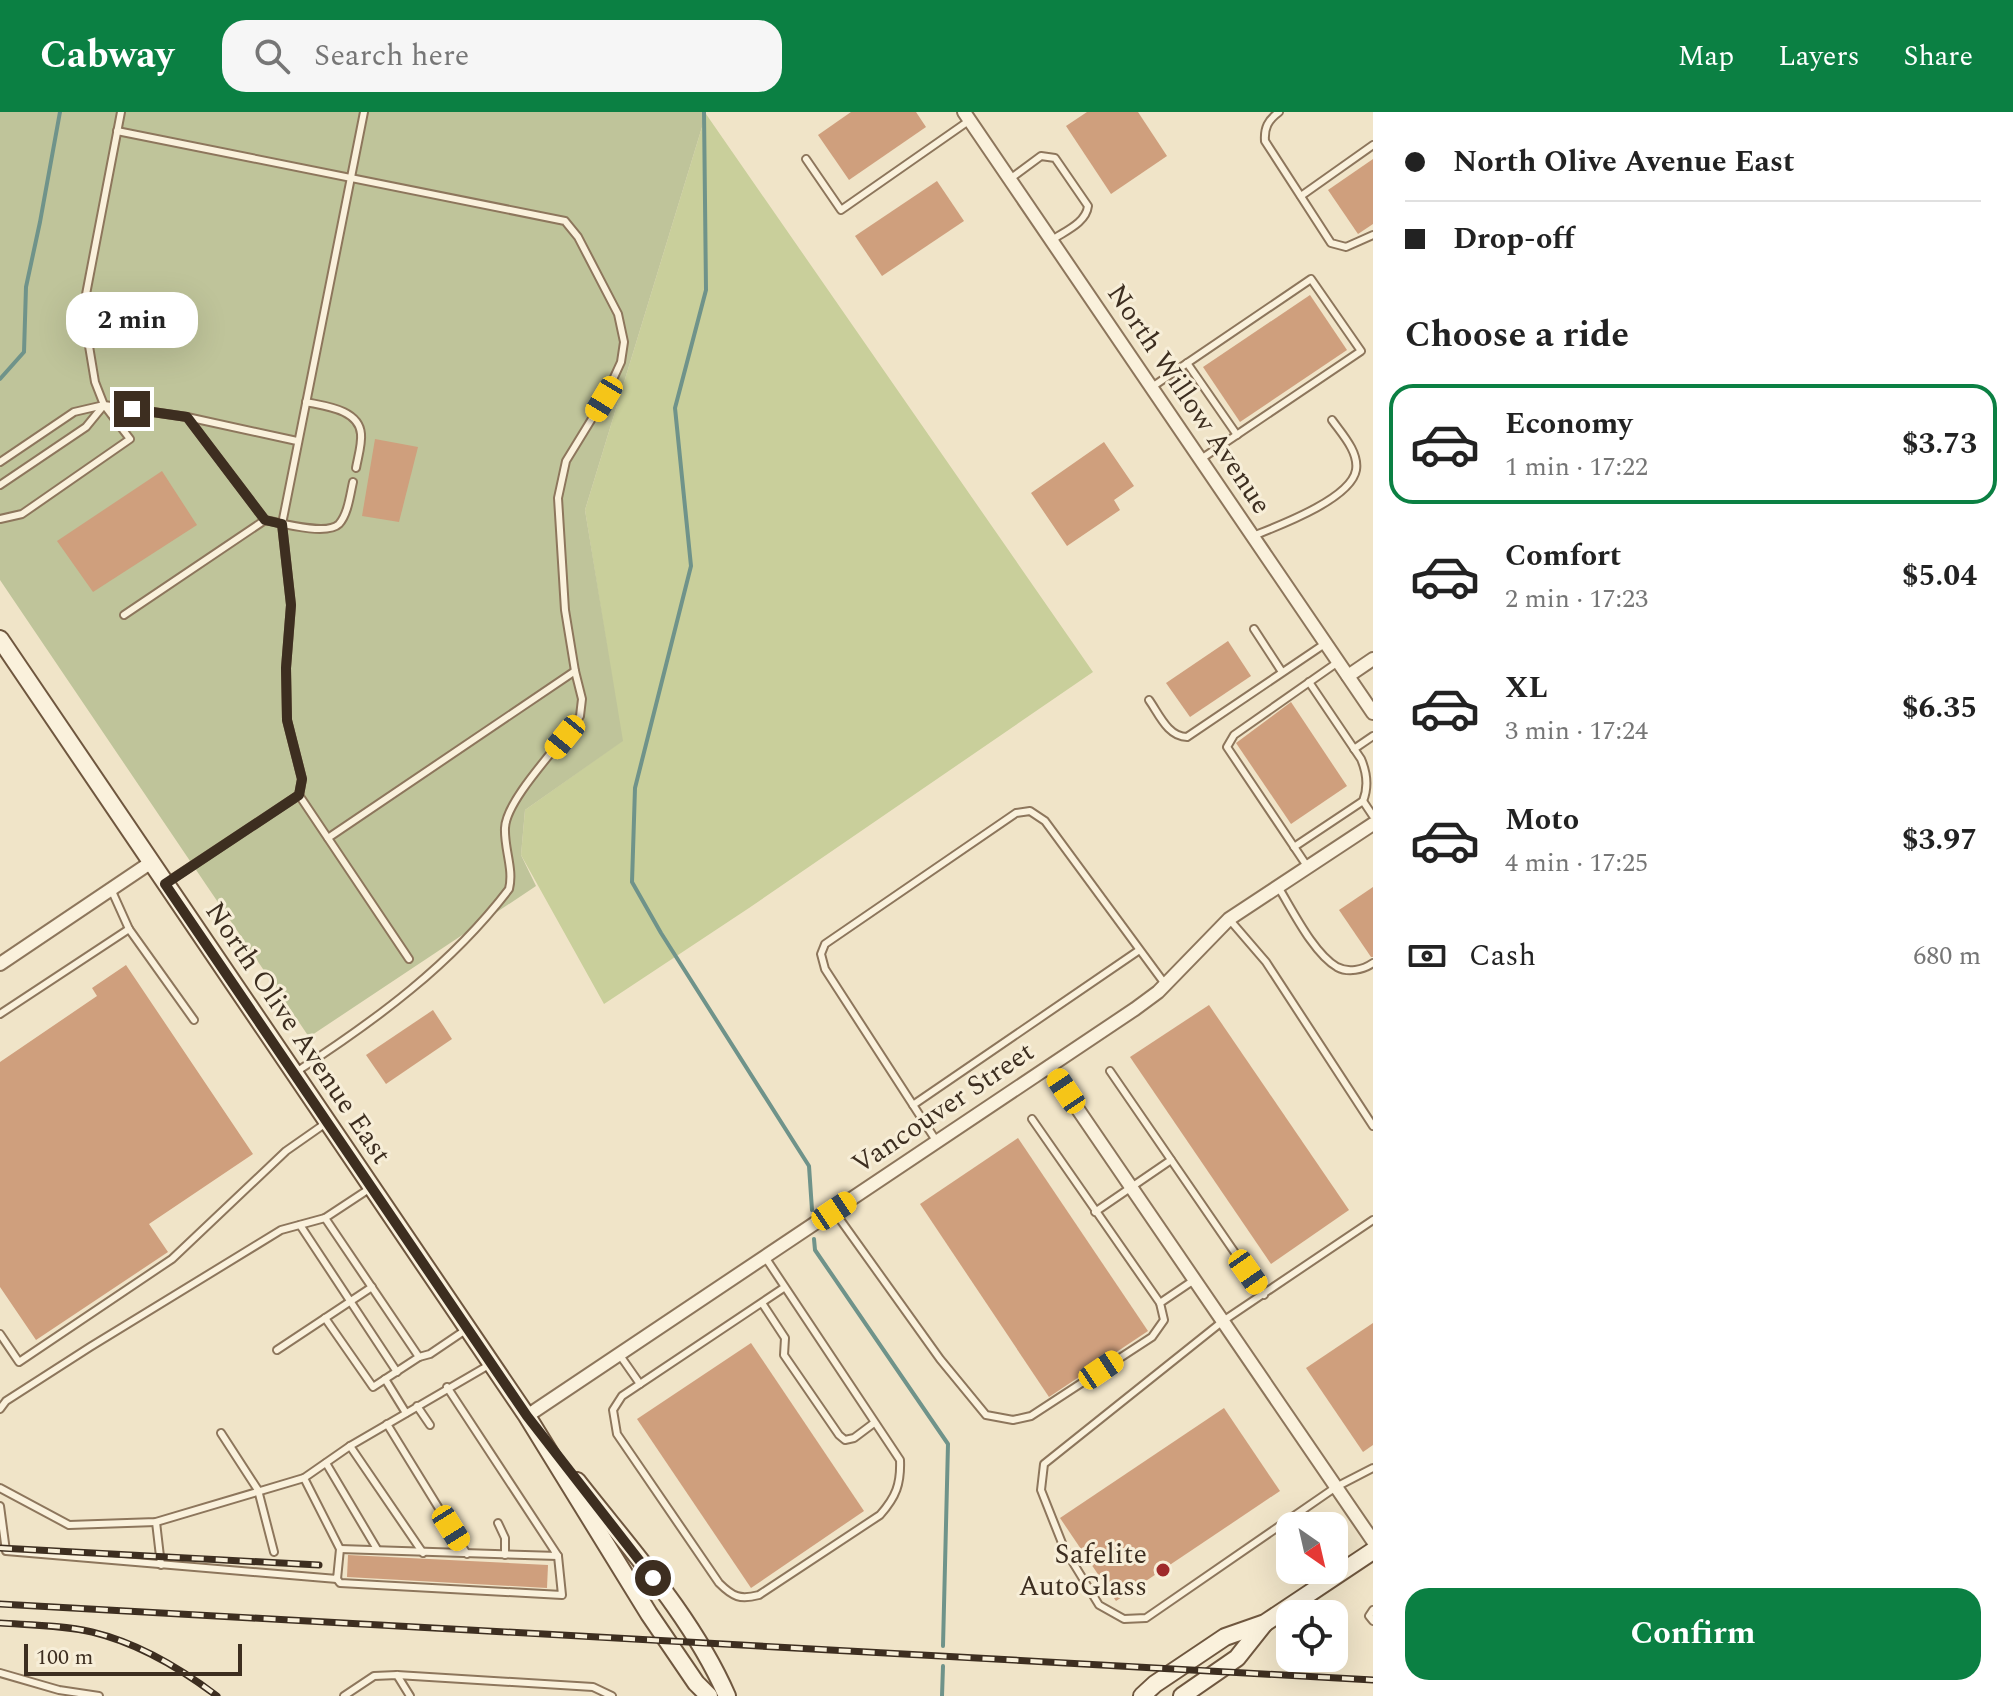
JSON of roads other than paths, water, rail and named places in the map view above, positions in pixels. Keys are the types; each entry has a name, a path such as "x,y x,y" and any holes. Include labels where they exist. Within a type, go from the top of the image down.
{"street":[{"name":"North Willow Avenue","path":"967,116 1373,713"},
{"name":"North Olive Avenue East","path":"0,639 527,1416 649,1614 696,1683 709,1696"},
{"path":"1348,676 1373,659"},
{"name":"Vancouver Street","path":"527,1416 1135,1009 1165,984 1229,919 1373,824"},
{"path":"0,964 150,863"},
{"path":"1049,1067 1336,1487 1371,1553 1265,1623 1225,1637 1142,1696"},
{"name":"North Olive Avenue East","path":"527,1416 671,1601 715,1668 727,1696"},
{"path":"1182,1696 1237,1658 1265,1623"}],"lane":[{"path":"0,519 22,514 130,439 104,405 95,382 83,310 121,112"},
{"path":"364,112 282,524 291,605 286,668 287,720 302,779 299,795 409,959"},
{"path":"1279,112 1268,122 1265,141 1331,243 1346,247 1373,235"},
{"path":"806,159 841,210 967,116"},
{"path":"117,131 565,221 578,237 618,314 624,342 621,362 604,399 566,461 558,498 565,610 582,699 580,716 513,803 505,826 512,877 509,889 460,948 355,1034 294,1073"},
{"path":"1301,196 1373,145"},
{"path":"1010,179 1046,155 1055,158 1064,170 1088,210 1082,220 1052,240"},
{"path":"1152,387 1311,279 1353,339 1361,351 1201,459"},
{"path":"1187,363 1237,435"},
{"path":"306,402 340,410 358,426 361,434 356,468"},
{"path":"0,485 86,427 104,405"},
{"path":"0,462 74,412 104,405 187,417 297,441"},
{"path":"187,417 265,520 311,528 333,528 341,521 353,482"},
{"path":"1253,536 1301,516 1350,483 1356,468 1355,459 1332,420"},
{"path":"124,615 265,520"},
{"path":"1254,629 1282,672"},
{"path":"1149,700 1171,732 1187,737 1326,643"},
{"path":"1307,866 1227,747 1234,735 1339,662"},
{"path":"328,838 575,671"},
{"path":"1309,682 1354,749 1367,777 1363,801 1373,816"},
{"path":"1354,749 1373,736"},
{"path":"165,884 299,795"},
{"path":"1294,847 1363,801"},
{"path":"937,1142 825,969 821,954 825,944 1016,813 1030,811 1045,821 1165,984"},
{"path":"1277,885 1318,949 1338,968 1356,970 1373,963"},
{"path":"111,889 129,929 194,1020"},
{"path":"1229,919 1266,962 1373,1126"},
{"path":"0,1014 129,929"},
{"path":"913,1105 1138,951"},
{"path":"1110,1071 1264,1295"},
{"path":"834,1211 940,1359 986,1415 1013,1420 1031,1416 1152,1337 1164,1320 1160,1303 1032,1119"},
{"path":"0,1334 19,1362 172,1259 286,1151 328,1121"},
{"path":"1095,1212 1171,1160"},
{"path":"0,1409 6,1401 103,1339 281,1230 325,1218 372,1187"},
{"path":"325,1218 419,1357"},
{"path":"1373,1220 1223,1321 1044,1464 1041,1490 1064,1548 1099,1605 1124,1619 1146,1618 1336,1487 1373,1468"},
{"path":"300,1225 397,1372"},
{"path":"765,1257 785,1287 874,1423 900,1460 900,1476 895,1498 880,1515 759,1595 744,1599 732,1596 719,1583 617,1434 613,1410 622,1396 785,1287"},
{"path":"1160,1303 1194,1279"},
{"path":"277,1350 372,1287"},
{"path":"762,1303 785,1338 784,1355 839,1435 845,1440 854,1438 874,1423"},
{"path":"325,1318 373,1387 468,1329"},
{"path":"619,1354 640,1384"},
{"path":"0,1488 69,1525 156,1522 304,1478 350,1446 491,1363"},
{"path":"385,1379 406,1413"},
{"path":"0,1506 6,1551 337,1579 340,1583 562,1595 558,1556 447,1387"},
{"path":"417,1406 430,1425"},
{"path":"387,1424 467,1554"},
{"path":"221,1433 258,1490 274,1552"},
{"path":"350,1446 423,1553"},
{"path":"326,1463 377,1549"},
{"path":"304,1478 340,1549 337,1579"},
{"path":"156,1522 161,1565"},
{"path":"498,1523 505,1538 505,1555"},
{"path":"340,1549 558,1556"},
{"path":"1373,1610 1369,1616 1373,1621"},
{"path":"0,1673 59,1690 99,1696"},
{"path":"350,1695 374,1676 397,1675 593,1687 612,1696"},
{"path":"397,1675 410,1696"}],"waterway":[{"path":"0,379 24,352 26,287 60,112"},
{"path":"704,112 706,290 675,408 691,566 635,788 632,882 809,1166 812,1210"},
{"path":"814,1239 815,1250 948,1444 943,1646"},
{"path":"942,1696 943,1666"}],"railway":[{"path":"0,1548 319,1565"},
{"path":"0,1604 1373,1680"},
{"path":"0,1623 69,1628 109,1637 158,1658 217,1696"}],"place":[{"name":"Safelite AutoGlass","path":"1163,1570"}]}
